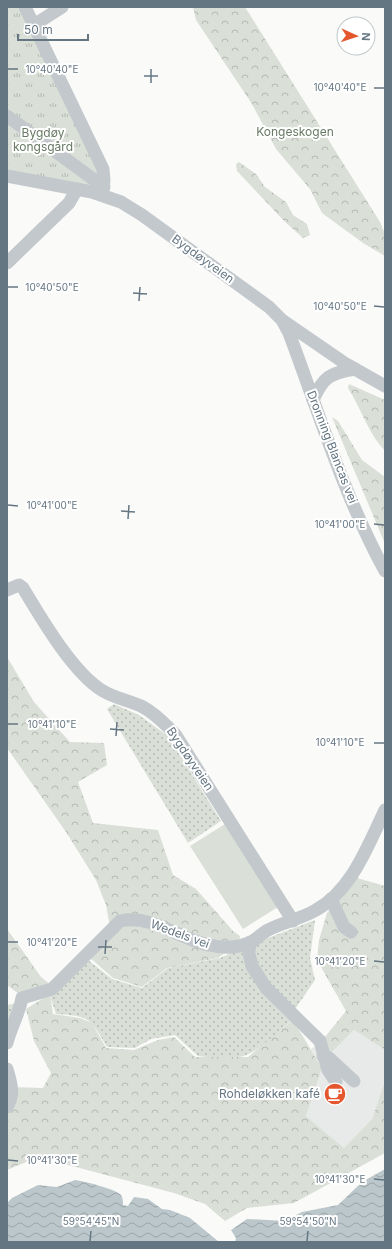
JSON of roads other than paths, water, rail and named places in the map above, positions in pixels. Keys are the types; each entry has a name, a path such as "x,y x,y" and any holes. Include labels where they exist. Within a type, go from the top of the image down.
{"street":[{"path":"25,7 103,169 103,190"},
{"path":"34,26 62,7"},
{"path":"7,116 103,190"},
{"name":"Bygdøyveien","path":"7,176 77,189 103,190 142,215 269,307 282,320 355,369 385,386"},
{"path":"7,263 69,203 77,189"},
{"name":"Dronning Blancas vei","path":"282,320 289,333 313,400 364,528 385,571"},
{"path":"298,359 307,349 321,346"},
{"path":"313,400 321,384 329,376 355,369"},
{"name":"Bygdøyveien","path":"7,590 20,585 23,588 46,626 84,676 103,691 143,707 160,718 175,734 293,921"},
{"name":"Wedels vei","path":"7,1043 10,1031 20,1012 22,998 52,988 120,921 131,919 149,922 208,945 226,947 250,942 268,930 315,911 331,899 349,880 359,864 385,810"},
{"path":"331,899 344,927 350,932"},
{"path":"250,942 249,953 252,966 266,988 320,1041 328,1070 336,1082"},
{"path":"323,1056 329,1058 354,1081"},
{"path":"7,1069 12,1085 11,1100 7,1107"}],"water":[{"path":"385,1169 385,1242 235,1242 236,1238 231,1230 247,1219 285,1221 302,1212 338,1205 362,1182"},
{"path":"75,1180 113,1190 122,1196 123,1205 128,1206 134,1197 148,1199 162,1209 170,1210 190,1218 219,1242 8,1242 7,1203 12,1198 38,1185 57,1187"}],"place":[{"name":"Rohdeløkken kafé","path":"335,1094"}],"park label":[{"name":"Kongeskogen","path":"295,132"},
{"name":"Bygdøy kongsgård","path":"43,140"}]}
